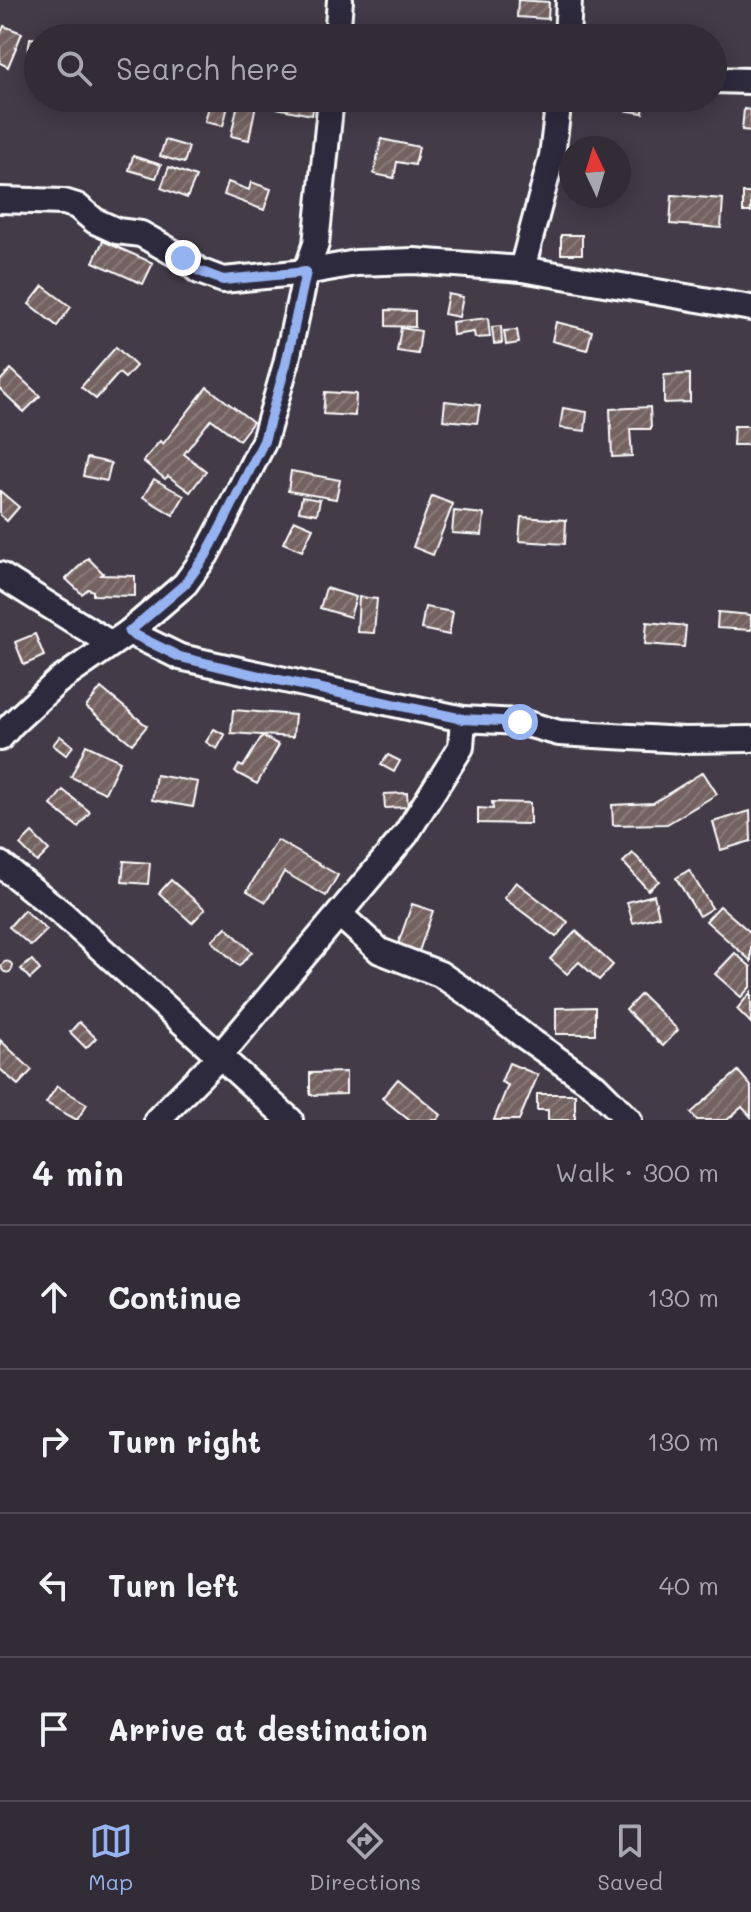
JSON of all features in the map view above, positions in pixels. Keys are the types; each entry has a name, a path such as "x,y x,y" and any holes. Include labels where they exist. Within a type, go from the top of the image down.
{"street":[{"path":"338,24 340,0"},
{"path":"568,24 569,0"},
{"path":"727,80 751,81"},
{"path":"0,738 57,682 120,638 185,584 206,555 229,512 264,441 286,364 306,272 316,244 330,112"},
{"path":"522,269 552,156 557,112"},
{"path":"0,200 64,202 77,206 95,221 117,231 141,234 199,271 223,280 306,272 356,263 414,261 522,269 751,308"},
{"path":"0,575 120,638 180,657 463,719 520,722 559,733 684,740 751,739"},
{"path":"157,1120 219,1057 406,834 461,747 463,719"},
{"path":"0,864 63,914 290,1120"},
{"path":"339,914 380,951 440,974 475,998 595,1086 629,1120"}],"building":[{"path":"518,0 549,2 548,19 517,17"},
{"path":"4,26 22,33 8,67 0,63 0,35"},
{"path":"744,109 751,110 751,131 742,130"},
{"path":"208,112 226,112 223,126 205,122"},
{"path":"236,112 254,112 249,140 231,136"},
{"path":"381,139 419,147 415,165 397,162 394,178 374,174"},
{"path":"165,140 189,147 184,163 160,156"},
{"path":"133,156 161,165 156,178 129,170"},
{"path":"169,167 196,177 187,198 161,188"},
{"path":"228,182 249,190 251,182 271,189 264,210 224,195"},
{"path":"743,193 751,193 751,212 743,212"},
{"path":"672,195 723,199 721,228 670,224"},
{"path":"561,235 582,235 582,254 561,254"},
{"path":"103,241 153,263 143,284 93,262"},
{"path":"43,286 71,307 57,326 29,304"},
{"path":"448,294 463,297 459,317 444,314"},
{"path":"386,310 415,311 415,327 386,326"},
{"path":"488,318 490,337 475,338 474,332 453,335 452,322"},
{"path":"556,322 592,331 587,350 552,341"},
{"path":"501,326 502,343 494,344 492,327"},
{"path":"401,328 421,331 418,354 397,351"},
{"path":"517,330 519,343 506,345 504,331"},
{"path":"116,347 136,366 125,378 119,373 96,399 81,387"},
{"path":"11,369 40,396 24,412 0,389 0,381"},
{"path":"690,374 690,402 664,403 664,375"},
{"path":"207,387 253,422 239,440 211,419 184,454 206,471 190,492 168,476 165,479 143,461 160,441 163,444"},
{"path":"325,392 356,394 355,416 323,414"},
{"path":"445,401 480,405 477,423 443,420"},
{"path":"650,407 651,429 630,429 632,456 612,457 610,409"},
{"path":"563,408 587,412 585,431 560,428"},
{"path":"734,426 751,426 751,445 733,445"},
{"path":"87,458 111,463 107,481 83,476"},
{"path":"291,471 340,480 336,499 288,491"},
{"path":"154,479 184,496 173,515 143,497"},
{"path":"0,491 19,507 7,521 0,515"},
{"path":"432,496 453,504 433,555 413,547"},
{"path":"302,497 320,500 317,514 299,511"},
{"path":"454,511 484,514 482,535 452,533"},
{"path":"521,517 566,520 565,544 519,541"},
{"path":"294,520 313,528 302,551 283,543"},
{"path":"88,558 103,573 101,575 135,576 135,596 93,595 93,591 88,589 82,594 66,579"},
{"path":"326,588 356,597 350,617 320,608"},
{"path":"359,597 377,599 374,633 357,632"},
{"path":"425,607 453,612 449,635 421,629"},
{"path":"718,612 751,615 751,630 717,628"},
{"path":"647,622 686,626 684,647 645,644"},
{"path":"35,634 44,656 24,665 15,642"},
{"path":"101,688 147,726 132,744 86,707"},
{"path":"233,710 295,715 293,737 231,733"},
{"path":"214,729 225,735 217,749 206,742"},
{"path":"60,736 73,746 66,755 53,745"},
{"path":"262,736 279,745 257,784 235,772 239,765 243,767"},
{"path":"86,745 120,761 105,793 71,777"},
{"path":"388,755 400,761 394,772 381,765"},
{"path":"703,772 717,794 667,824 613,825 612,805 653,803"},
{"path":"156,775 198,782 193,807 152,800"},
{"path":"63,790 90,812 78,827 51,805"},
{"path":"407,793 408,807 385,808 384,794"},
{"path":"492,802 530,803 530,824 478,823 478,808 493,809"},
{"path":"750,811 751,841 721,850 713,822"},
{"path":"32,833 49,850 37,862 20,845"},
{"path":"277,840 338,875 326,896 284,872 266,902 247,891"},
{"path":"633,853 659,881 648,890 623,862"},
{"path":"124,861 150,863 148,884 122,882"},
{"path":"689,870 712,908 699,916 676,878"},
{"path":"171,880 205,909 192,923 159,893"},
{"path":"516,882 568,922 556,937 504,898"},
{"path":"654,895 659,916 633,923 627,902"},
{"path":"412,904 433,911 417,957 396,950"},
{"path":"720,906 751,933 751,961 706,921"},
{"path":"24,910 47,930 31,946 9,927"},
{"path":"226,927 252,952 239,966 212,941"},
{"path":"576,931 613,965 599,980 579,962 567,974 550,959"},
{"path":"735,953 751,967 751,986 741,997 715,974"},
{"path":"32,960 40,970 30,979 21,969"},
{"path":"7,961 13,967 7,973 1,967"},
{"path":"751,992 751,1023 737,1009"},
{"path":"641,994 678,1030 663,1046 626,1010"},
{"path":"595,1007 595,1034 556,1034 556,1008"},
{"path":"79,1022 96,1038 86,1048 70,1032"},
{"path":"0,1040 32,1070 18,1085 0,1069"},
{"path":"509,1063 538,1075 519,1120 494,1120 508,1085 501,1082"},
{"path":"738,1071 751,1086 751,1117 742,1107 727,1120 697,1120 691,1113"},
{"path":"346,1072 346,1094 310,1095 310,1073"},
{"path":"398,1079 441,1115 437,1120 409,1120 382,1098"},
{"path":"57,1086 87,1104 77,1120 46,1103"},
{"path":"537,1094 575,1094 575,1120 548,1120 548,1110 537,1110"}],"route":[{"path":"183,258 199,271 223,280 306,272 286,364 264,441 206,555 185,584 129,632 180,657 260,676 463,719 520,722"}]}
